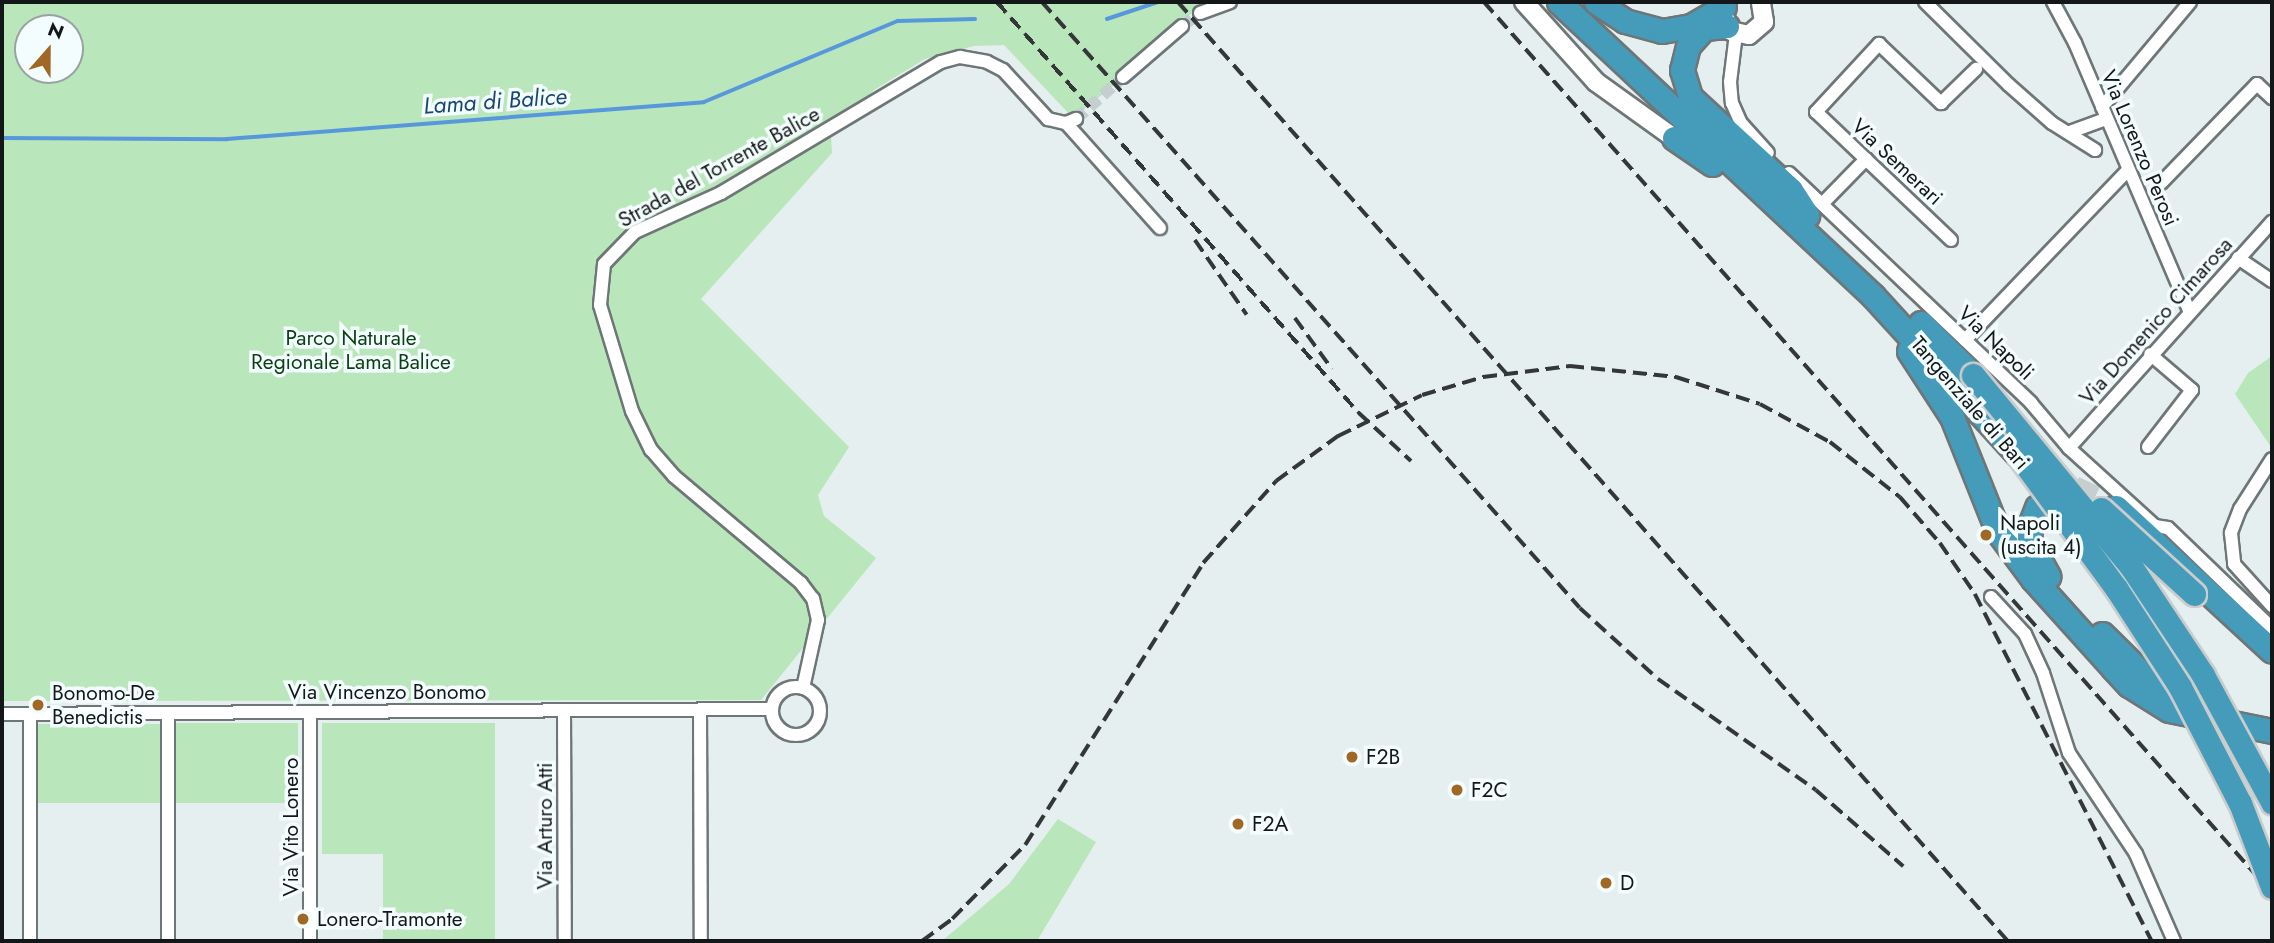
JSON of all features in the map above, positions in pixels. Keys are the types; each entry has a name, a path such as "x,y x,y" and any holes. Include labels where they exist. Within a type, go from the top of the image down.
{"highway":[{"name":"Tangenziale di Bari","path":"1559,2 1874,296 2019,456 2147,634 2240,803 2272,887"},
{"name":"Tangenziale di Bari","path":"1580,2 1815,210 1973,375 2132,568 2203,676 2272,802"},
{"path":"1596,2 1625,21 1662,31 1729,17"},
{"path":"1729,17 1704,28 1688,46 1682,70 1687,89 1815,210"},
{"path":"1674,138 1819,246"},
{"path":"1874,296 1883,319 1941,396 1998,532 2033,579 2113,668 2129,685 2169,710 2272,731"},
{"path":"1973,375 2111,520 2272,666"},
{"path":"2037,507 2029,528 2036,562 2172,704 2240,803"},
{"path":"2116,507 2272,650"}],"street":[{"path":"1200,13 1230,2"},
{"path":"1524,2 1596,82 1674,138"},
{"path":"1760,27 1762,2"},
{"path":"1735,62 1778,2"},
{"path":"1925,2 2009,85 2052,123 2095,150"},
{"name":"Via Lorenzo Perosi","path":"2053,2 2189,310"},
{"path":"2070,132 2104,113 2190,2"},
{"path":"1729,17 1760,27"},
{"name":"Via Napoli","path":"1729,17 1735,62 1730,82 1741,123 1815,210 1965,340 2031,403 2069,448 2155,526 2168,528 2272,628"},
{"path":"1123,77 1182,26"},
{"name":"Via Semerari","path":"1951,240 1816,112 1879,44 1941,103 1976,69"},
{"name":"Strada del Torrente Balice","path":"803,688 818,620 813,599 801,583 674,476 651,450 632,411 600,305 604,264 635,232 732,186 941,62 960,57 987,62 1003,70 1048,119 1071,121 1160,228"},
{"path":"2161,183 2257,84 2272,99"},
{"path":"1815,210 1866,159"},
{"path":"1965,340 2128,170"},
{"name":"Via Domenico Cimarosa","path":"2069,448 2189,310 2272,222"},
{"path":"2238,258 2272,281"},
{"path":"2148,447 2192,390 2150,354"},
{"path":"2272,459 2240,509 2231,533 2234,564 2272,606"},
{"path":"1991,597 2025,634 2043,673 2069,753 2136,854 2174,941"},
{"path":"803,688 819,705 813,728 798,734 783,730 772,709 782,691 803,688"},
{"name":"Via Vincenzo Bonomo","path":"2,714 772,709"},
{"path":"700,710 701,941"},
{"name":"Via Arturo Atti","path":"564,711 565,941"},
{"name":"Via Vito Lonero","path":"310,712 310,941"},
{"path":"168,713 168,941"},
{"path":"30,714 30,941"}],"green space":[{"name":"Parco Naturale Regionale Lama Balice","path":"2,2 1238,2 1191,14 1179,22 1143,62 1073,118 1004,45 974,46 925,59 874,90 831,136 832,153 701,299 849,447 818,495 824,516 876,558 761,700 2,701"},
{"path":"2272,356 2271,447 2235,394 2248,373"},
{"path":"176,723 298,723 298,803 176,803"},
{"path":"322,723 495,723 495,941 383,941 383,854 322,854"},
{"path":"38,724 160,724 160,803 38,803"},
{"path":"1058,819 1096,842 1037,941 942,941 1009,884"}],"waterway":[{"name":"Lama di Balice","path":"1107,19 1158,2"},
{"name":"Lama di Balice","path":"2,138 227,139 704,102 898,21 975,19"}],"tunnel":[{"path":"1182,26 1200,13"},
{"path":"1076,119 1123,77"},
{"path":"2052,493 2074,487 2116,507"}],"railway":[{"path":"997,2 1359,413 1411,461"},
{"path":"1042,2 1580,608 1658,679 1816,790 1903,866"},
{"path":"1178,2 2008,941"},
{"path":"1484,2 2272,893"},
{"path":"1195,240 1247,315"},
{"path":"1295,318 1332,369"},
{"path":"922,941 952,919 1025,845 1203,563 1276,481 1338,436 1422,395 1483,377 1570,366 1676,377 1760,404 1830,442 1900,497 1940,543 1975,594 2152,941"}],"place":[{"name":"Napoli (uscita 4)","path":"1986,535"},
{"name":"Bonomo-De Benedictis","path":"38,705"},
{"name":"F2B","path":"1352,757"},
{"name":"F2C","path":"1457,790"},
{"name":"F2A","path":"1238,824"},
{"name":"D","path":"1606,883"},
{"name":"Lonero-Tramonte","path":"303,919"}]}
